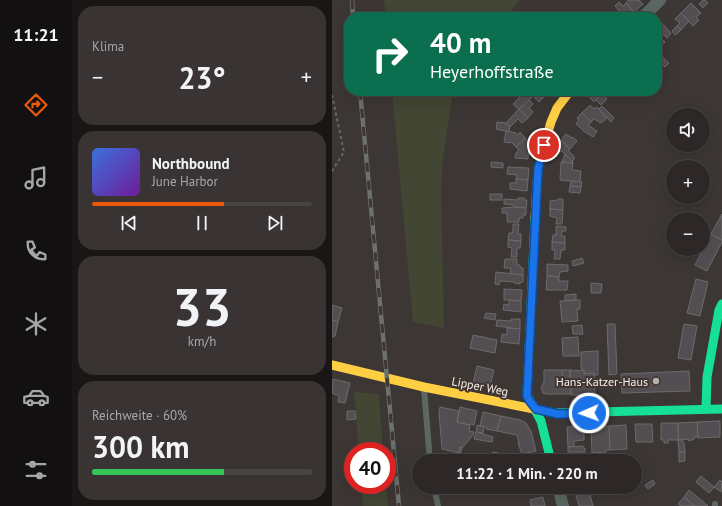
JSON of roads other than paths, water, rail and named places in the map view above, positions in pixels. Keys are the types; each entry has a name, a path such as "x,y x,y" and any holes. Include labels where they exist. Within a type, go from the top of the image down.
{"street":[{"path":"647,12 660,0"},
{"path":"549,454 541,421 536,409 529,400 527,390 538,169 551,122 557,108 566,96"},
{"path":"706,409 707,377 722,304"},
{"name":"Lipper Weg","path":"332,365 424,387 558,414 722,409"},
{"path":"560,494 563,506"}],"lane":[{"path":"424,387 429,454"},
{"path":"435,494 438,506"}],"railway":[{"path":"352,0 353,12"},
{"path":"360,96 399,506"}],"place":[{"name":"Hans-Katzer-Haus","path":"656,381"}]}
